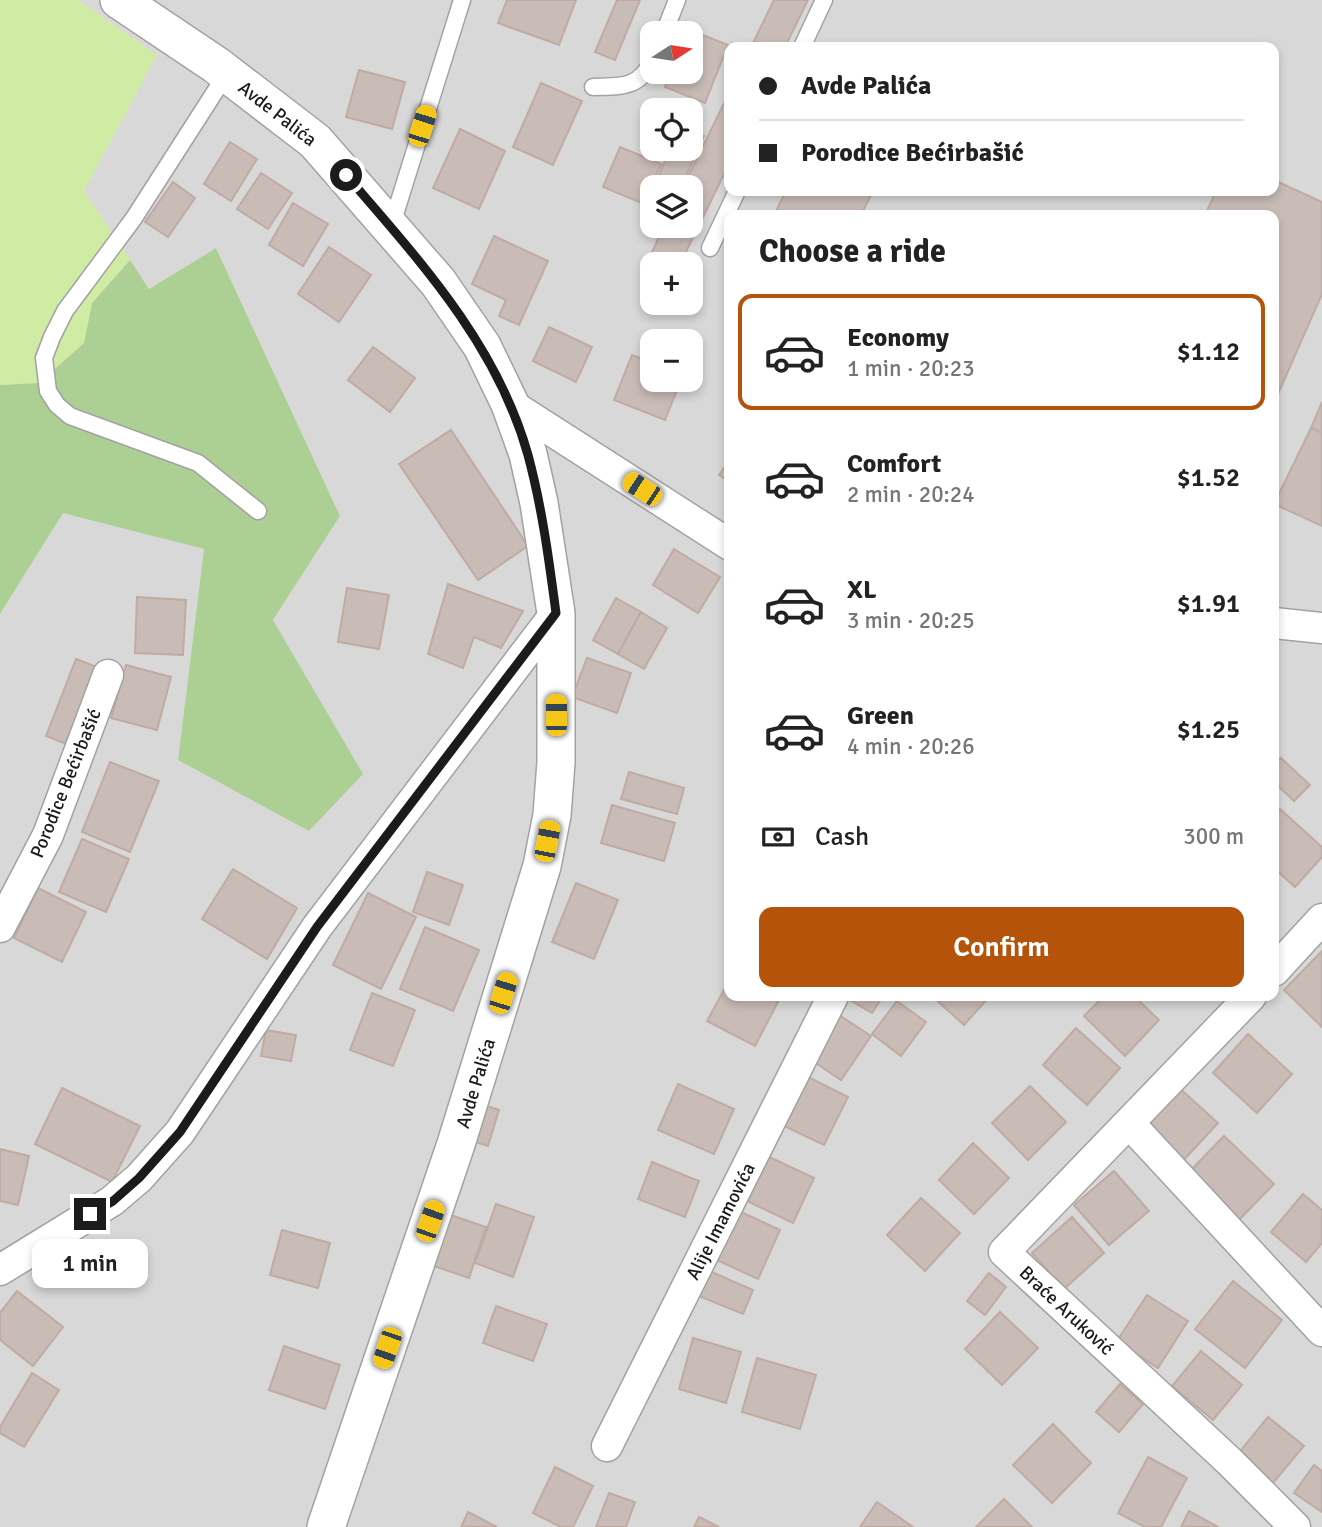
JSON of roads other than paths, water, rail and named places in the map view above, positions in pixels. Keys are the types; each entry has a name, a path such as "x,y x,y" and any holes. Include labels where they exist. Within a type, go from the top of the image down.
{"street":[{"name":"Avde Palića","path":"118,0 227,73 316,141 438,282 482,346 510,404 528,454 539,503 556,613 556,762 552,815 542,866 456,1144 327,1527"},
{"path":"510,404 724,541"},
{"path":"0,1270 113,1201 139,1178 180,1132 317,927 556,613"},
{"path":"1279,624 1322,628"},
{"name":"Porodice Bećirbašić","path":"0,926 48,835 108,674"},
{"path":"1279,966 1322,919"},
{"name":"Alije Imamovića","path":"607,1446 830,1001"},
{"name":"Braće Aruković","path":"1246,1001 1004,1252 1229,1461 1296,1527"},
{"path":"1129,1122 1322,1331"}],"lane":[{"path":"391,227 462,0"},
{"path":"669,21 677,0"},
{"path":"804,42 824,0"},
{"path":"227,73 134,218 65,311 44,358 48,391 57,405 70,416 198,463 258,511"},
{"path":"593,87 631,84 640,77"},
{"path":"710,248 724,218"}]}
